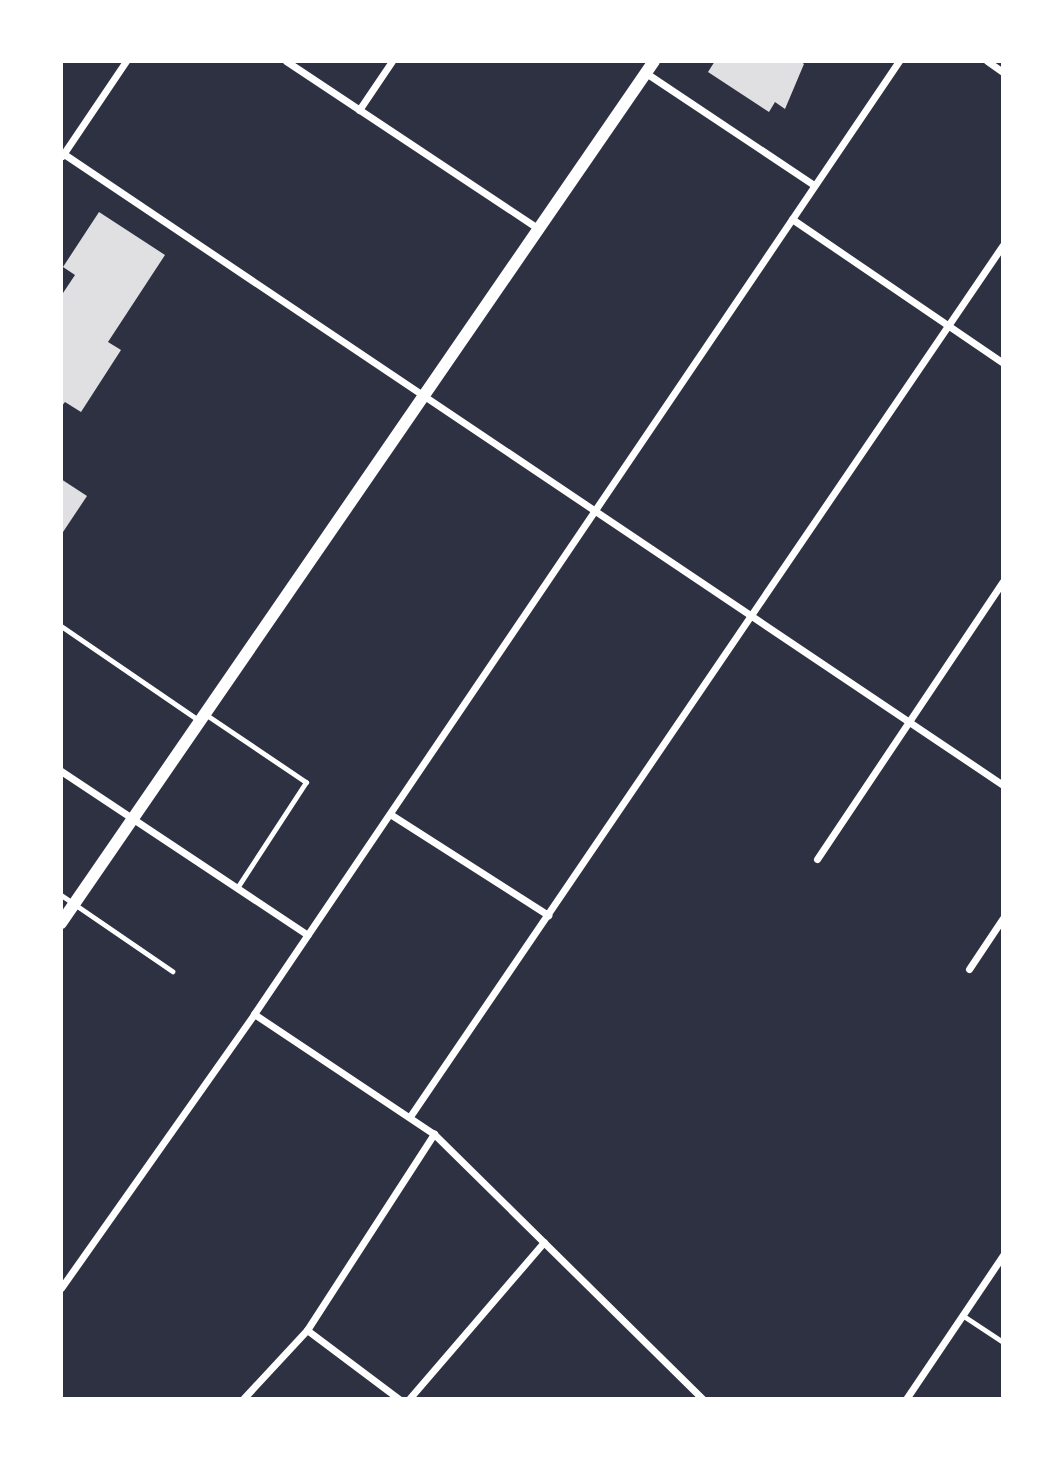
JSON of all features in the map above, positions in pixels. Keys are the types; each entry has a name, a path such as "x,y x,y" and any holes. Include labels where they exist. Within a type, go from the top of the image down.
{"street":[{"path":"125,61 62,154 427,396 1003,785"},
{"path":"286,61 539,230"},
{"path":"359,110 392,61"},
{"path":"61,1288 308,935 898,61"},
{"path":"987,61 1003,72"},
{"path":"61,923 427,396 647,66 814,185"},
{"path":"792,219 1003,363"},
{"path":"411,1115 1003,246"},
{"path":"817,859 1003,581"},
{"path":"61,771 308,935"},
{"path":"390,814 548,915"},
{"path":"969,969 1003,918"},
{"path":"254,1014 411,1115 434,1134 703,1399"},
{"path":"243,1399 307,1329 434,1134"},
{"path":"409,1399 544,1242"},
{"path":"906,1399 1003,1255"},
{"path":"307,1329 399,1399"}],"lane":[{"path":"61,626 306,782 237,888"},
{"path":"61,895 173,971"},
{"path":"962,1315 1003,1342"}],"building":[{"path":"715,61 800,61 804,64 785,109 775,102 769,112 708,72"},
{"path":"99,212 165,255 108,342 121,350 81,412 65,402 61,407 61,296 75,275 63,267"},
{"path":"61,479 87,496 61,535"}]}
